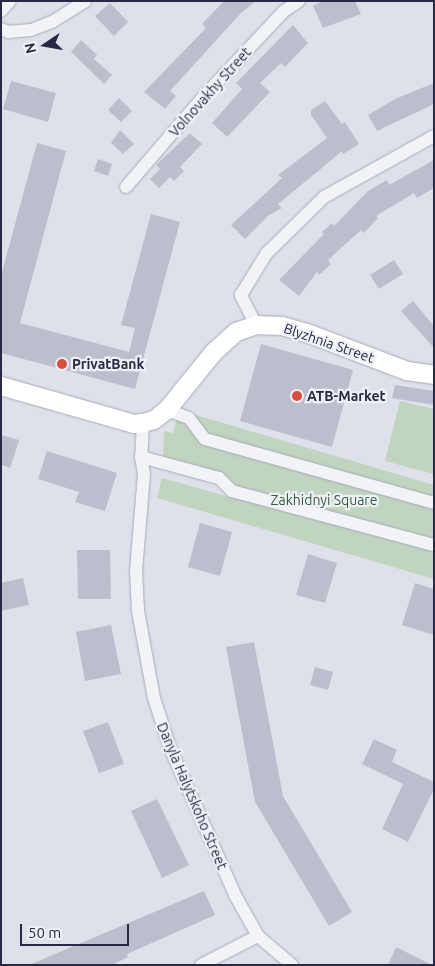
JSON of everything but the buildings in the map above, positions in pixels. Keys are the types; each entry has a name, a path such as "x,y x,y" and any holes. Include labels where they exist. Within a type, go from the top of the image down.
{"street":[{"path":"1,11 10,1"},
{"path":"1,28 8,32 38,27 52,22 85,1"},
{"name":"Volnovakhy Street","path":"126,187 204,96 284,11 300,1"},
{"path":"256,325 241,295 266,254 324,197 434,136"},
{"name":"Blyzhnia Street","path":"143,423 154,420 167,410 214,352 236,332 256,325 282,326 307,333 407,371 434,375"},
{"path":"1,386 134,424 143,423"},
{"path":"167,410 190,418 205,439 434,503"},
{"name":"Danyla Halytskoho Street","path":"143,423 141,457 144,474 137,563 138,611 154,698 179,770 235,895 258,936 292,965"},
{"path":"141,457 219,478 232,491 434,545"},
{"path":"201,965 258,936"}],"green space":[{"path":"400,401 434,409 433,474 385,461"},
{"name":"Zakhidnyi Square","path":"179,410 434,485 434,579 157,498 162,478 230,497 232,491 219,478 163,459 164,431 173,433"}],"place":[{"name":"PrivatBank","path":"62,364"},
{"name":"ATB-Market","path":"297,396"}]}
